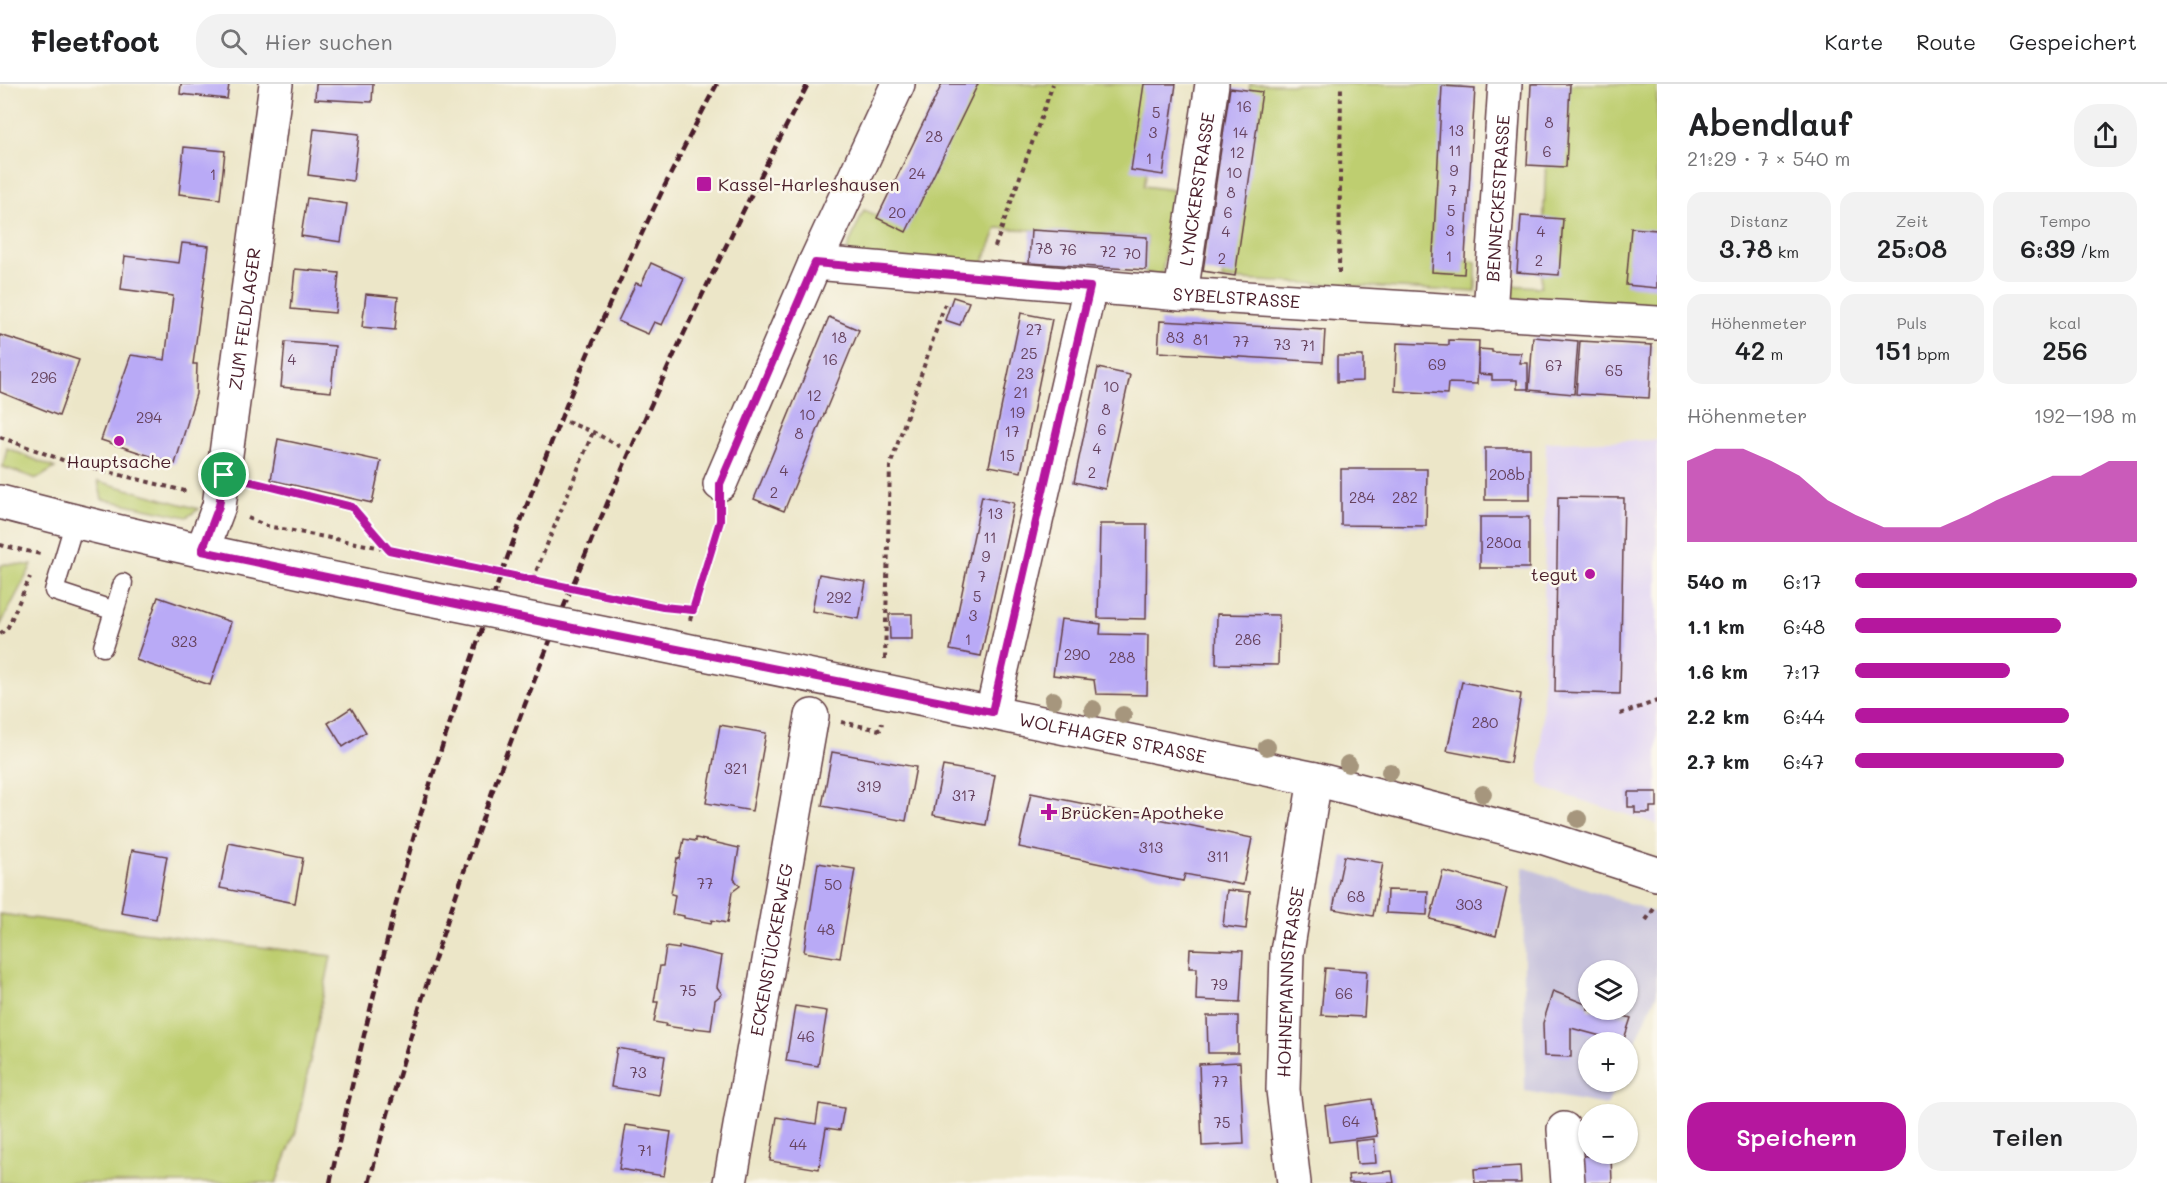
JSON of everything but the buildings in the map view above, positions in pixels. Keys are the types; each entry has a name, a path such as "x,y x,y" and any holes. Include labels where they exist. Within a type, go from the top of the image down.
{"street":[{"name":"ZUM FELDLAGER","path":"202,551 222,490 276,84"},
{"path":"720,484 815,263 898,84"},
{"name":"LYNCKERSTRASSE","path":"1181,294 1212,84"},
{"name":"BENNECKESTRASSE","path":"1490,314 1505,84"},
{"name":"SYBELSTRASSE","path":"815,263 1181,294 1657,323"},
{"path":"992,712 1090,287"},
{"name":"WOLFHAGER STRASSE","path":"0,502 202,551 396,592 1315,779 1553,840 1657,874"},
{"name":"ECKENSTÜCKERWEG","path":"730,1183 812,716"},
{"name":"HOHNEMANNSTRASSE","path":"1294,1183 1283,1090 1287,952 1315,779"},
{"path":"1564,1129 1568,1183"}],"lane":[{"path":"75,521 54,591 114,611"},
{"path":"103,647 123,583"}],"path":[{"path":"888,691 884,651 890,465 1053,84"},
{"path":"1339,304 1341,84"},
{"path":"567,422 593,432 622,448"},
{"path":"533,579 593,432"},
{"path":"0,437 68,462 202,495 222,490 352,507 389,550"},
{"path":"670,647 693,610 720,521 720,484"},
{"path":"222,490 267,526 663,607 693,610"},
{"path":"0,545 41,554 36,565"},
{"path":"0,634 8,627 31,575"},
{"path":"1620,714 1657,701"},
{"path":"1646,920 1654,909"}],"shaded area":[{"path":"1657,440 1657,824 1549,790 1539,784 1543,701 1546,442"},
{"path":"1523,867 1657,913 1657,993 1638,1037 1638,1032 1578,1032 1578,1092 1613,1092 1607,1104 1525,1091"}],"green space":[{"path":"965,84 1162,84 1144,186 1173,190 1162,275 1145,273 1147,237 997,228 982,265 852,255 847,249 864,210 899,226"},
{"path":"1250,84 1463,84 1454,259 1476,262 1476,292 1222,279"},
{"path":"1549,84 1657,84 1657,306 1503,298 1504,285 1541,287"},
{"path":"7,448 55,468 37,479 3,467"},
{"path":"98,481 199,509 187,517 102,499"},
{"path":"5,564 32,565 0,626 0,566"},
{"path":"0,914 331,956 296,1131 276,1183 0,1183"}],"railway":[{"path":"330,1183 408,857 490,606 539,473 593,341 652,211 717,84"},
{"path":"369,1183 409,1040 454,899 504,760 558,622 615,485 676,350 808,84"}],"place":[{"name":"Kassel-Harleshausen","path":"704,184"},
{"name":"Hauptsache","path":"119,441"},
{"name":"tegut","path":"1590,574"},
{"name":"Brücken-Apotheke","path":"1049,812"}],"route":[{"path":"815,263 1090,287 992,712 202,551 219,506 224,475 352,507 389,550 663,607 693,610 720,521 720,484 815,263"}]}
